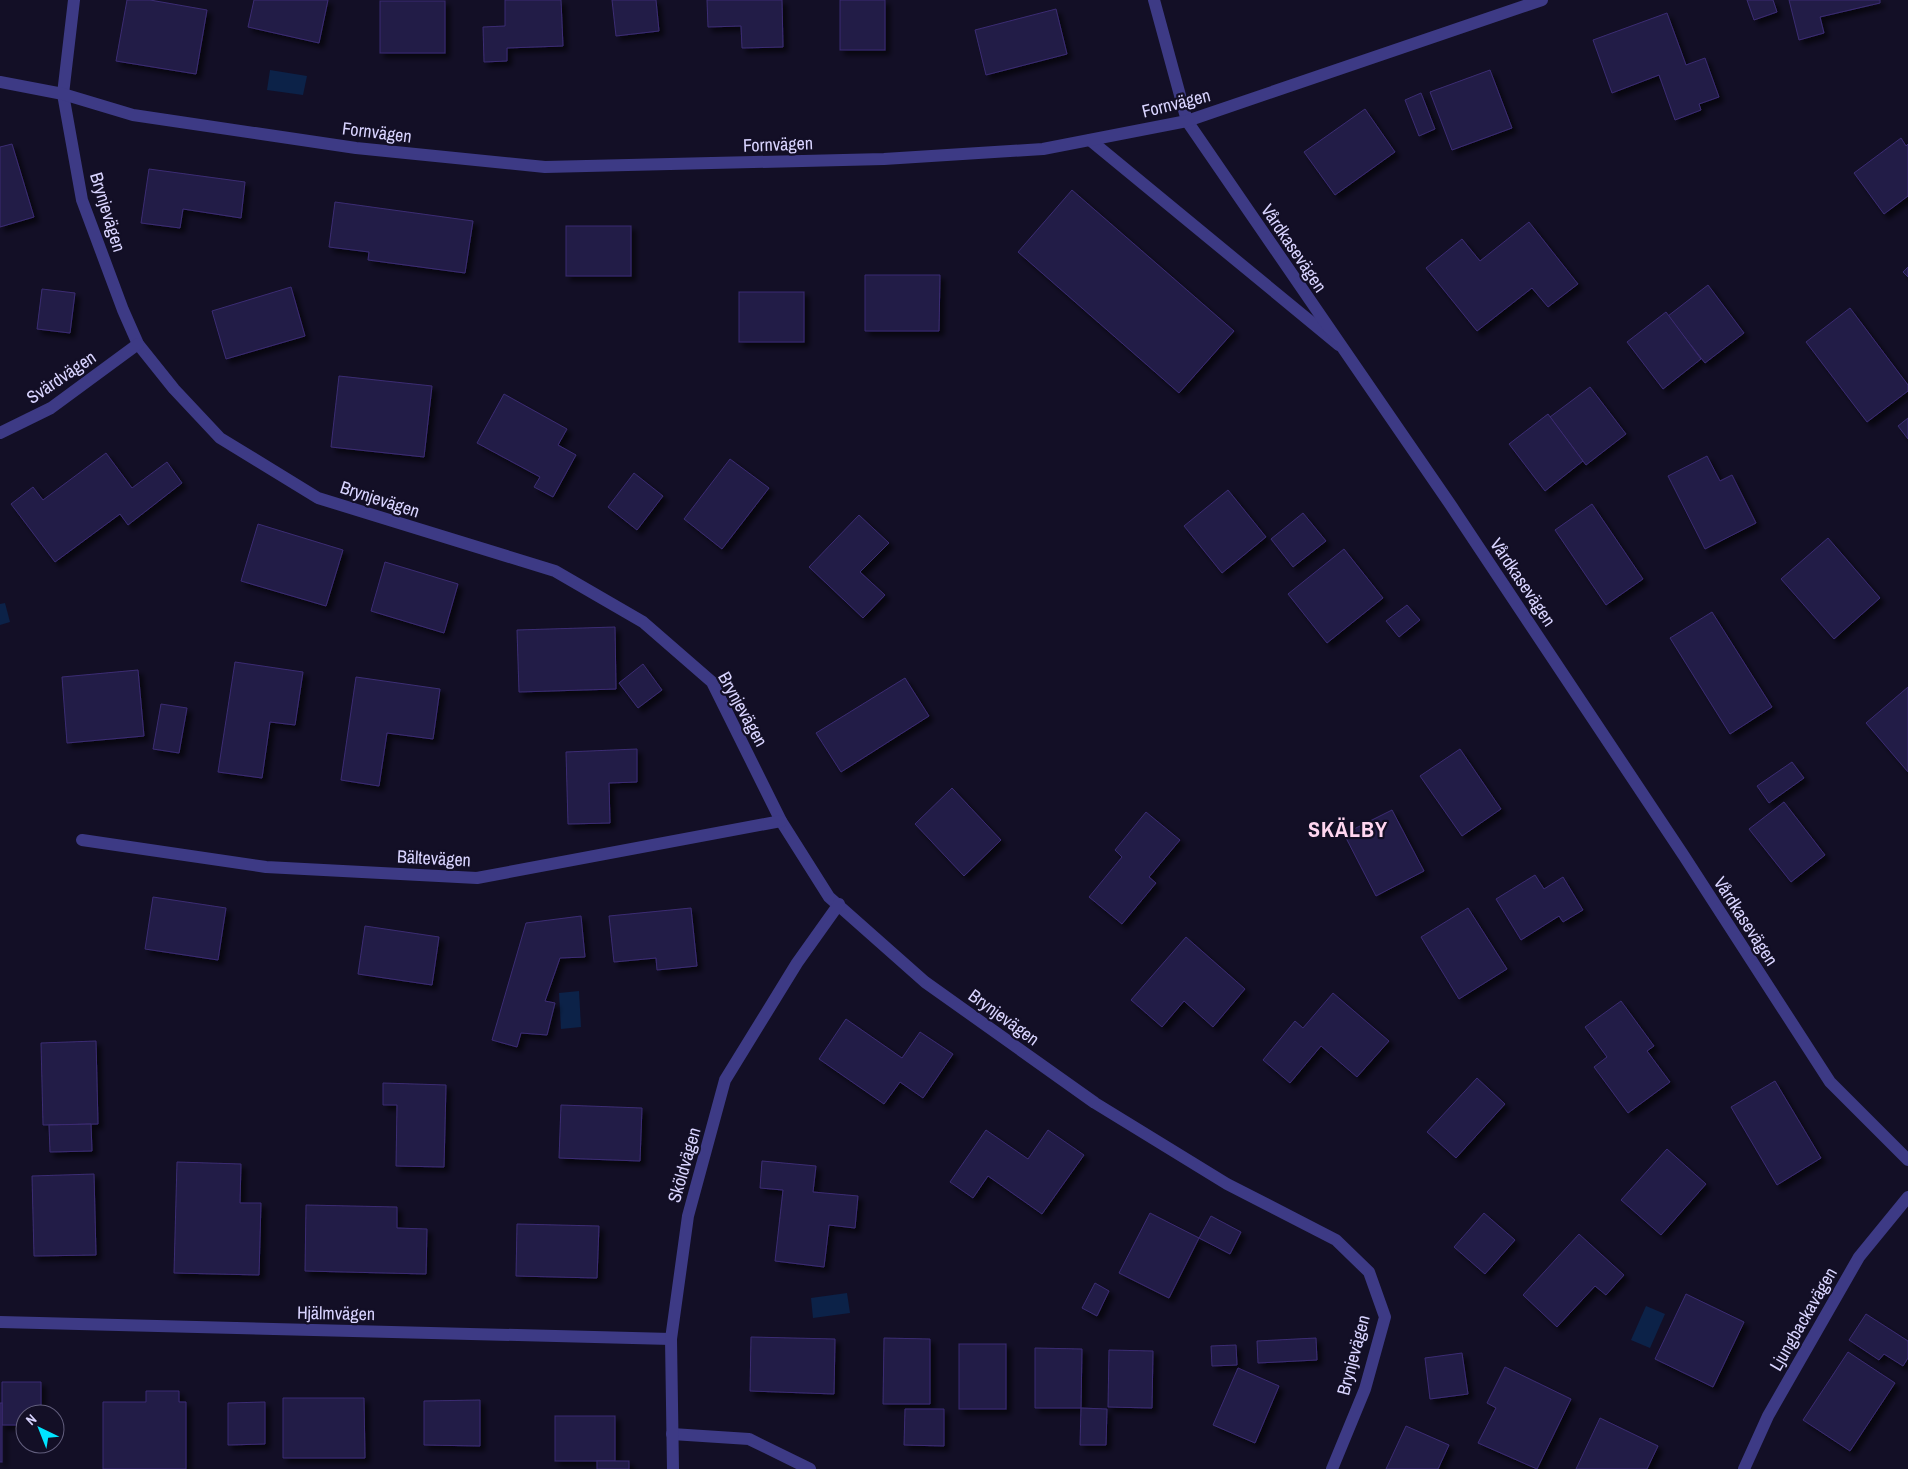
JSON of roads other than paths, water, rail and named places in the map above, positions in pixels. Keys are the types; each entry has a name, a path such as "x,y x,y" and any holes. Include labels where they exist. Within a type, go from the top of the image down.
{"street":[{"name":"Brynjevägen","path":"74,0 63,94 82,200 123,310 138,344 174,389 220,438 318,498 555,571 643,622 712,682 781,821 829,897 925,982 1095,1103 1227,1184 1336,1240 1369,1272 1385,1317 1365,1389 1332,1469"},
{"name":"Vårdkasevägen","path":"1154,0 1187,121 1340,347 1458,515 1684,856 1830,1082 1908,1160"},
{"name":"Fornvägen","path":"0,82 63,94 133,115 356,148 545,167 884,158 1043,149 1187,121 1542,0"},
{"path":"1090,140 1340,347"},
{"name":"Svärdvägen","path":"0,432 51,408 138,344"},
{"name":"Bältevägen","path":"82,840 266,867 477,878 781,821"},
{"name":"Sköldvägen","path":"673,1469 671,1339 688,1216 725,1080 797,963 839,904"},
{"name":"Ljungbackavägen","path":"1744,1469 1768,1416 1859,1257 1908,1197"},
{"name":"Hjälmvägen","path":"0,1322 671,1339"},
{"path":"672,1434 749,1439 810,1469"}],"water":[{"path":"270,70 307,76 303,95 267,90"},
{"path":"5,603 10,622 0,625 0,604"},
{"path":"579,991 581,1027 561,1029 559,993"},
{"path":"847,1293 850,1313 813,1318 811,1298"},
{"path":"1646,1306 1665,1314 1650,1348 1631,1340"}],"district":[{"name":"SKÄLBY","path":"1348,829"}]}
